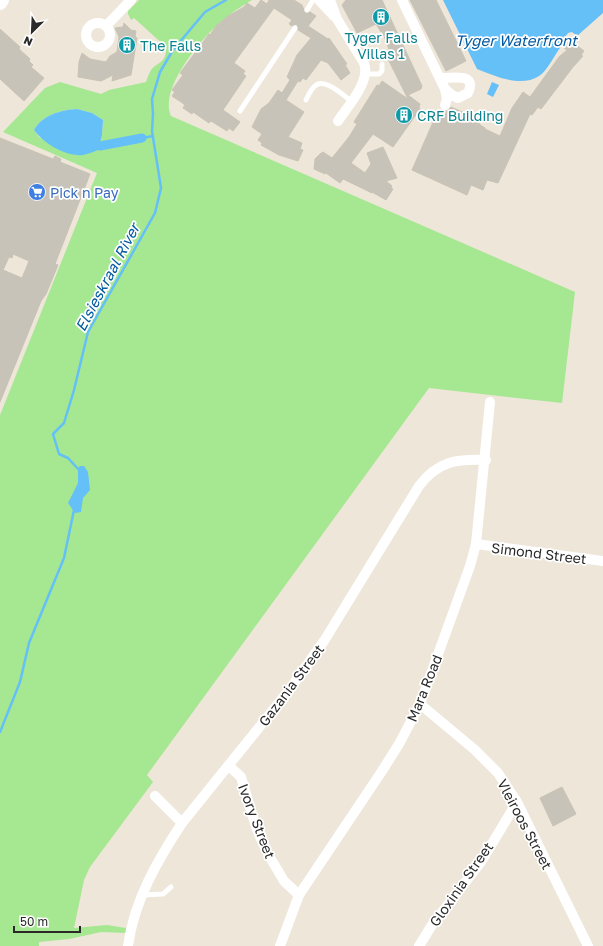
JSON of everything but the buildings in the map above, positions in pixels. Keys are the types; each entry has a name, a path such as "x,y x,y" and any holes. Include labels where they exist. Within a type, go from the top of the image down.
{"street":[{"path":"106,26 130,0"},
{"path":"319,0 337,19"},
{"path":"330,0 337,19 364,63 366,74 364,81 338,120"},
{"path":"402,0 445,89 447,99 445,105"},
{"path":"440,78 461,76 467,80 470,87 468,93 462,97 455,97 445,89"},
{"name":"Mara Road","path":"280,946 299,895 382,771 420,704 470,566 476,544 486,460 490,402"},
{"name":"Gazania Street","path":"128,946 130,930 148,879 182,823 290,689 324,641 425,477 434,469 453,461 486,460"},
{"name":"Simond Street","path":"476,544 603,561"},
{"name":"Vleiroos Street","path":"420,704 490,764 498,773 517,802 588,946"},
{"name":"Ivory Street","path":"229,766 240,777 257,830 268,854 284,881 299,895"},
{"path":"155,796 182,823"},
{"name":"Gloxinia Street","path":"419,946 432,925 481,862 517,802"}],"lane":[{"path":"307,10 313,0"},
{"path":"240,111 295,28"},
{"path":"366,74 379,74 382,71 382,64"},
{"path":"306,100 314,86 322,84 328,86 351,101"},
{"path":"142,895 162,894 171,887"}],"green space":[{"path":"139,0 252,0 233,12 207,35 186,62 171,91 169,104 171,116 575,292 562,403 429,388 147,775 153,782 90,867 84,880 74,928 107,925 126,928 126,933 101,932 69,939 39,942 39,946 0,946 0,415 97,173 3,132 45,88 60,82 101,94 109,90 146,82 153,67 161,62 165,56 166,47 134,18 131,20 128,11","holes":["77,109 92,113 103,120 102,135 66,152 39,137 34,130 37,125 47,117 58,112"]}],"water":[{"name":"Tyger Waterfront","path":"443,0 603,0 603,13 577,36 572,32 568,33 560,44 560,48 548,67 542,74 532,79 516,81 508,80 477,69"},
{"path":"492,82 499,85 493,97 487,94"},
{"path":"77,109 92,113 103,120 102,135 98,150 83,155 69,154 43,140 34,130 37,125 52,114"},
{"path":"80,466 84,466 88,472 90,490 83,498 81,512 75,513 68,503 78,483 78,468"}],"waterway":[{"name":"Elsieskraal River","path":"79,470 68,458 59,454 53,434 64,423 74,390 88,332 155,213 161,188 152,131 152,99 160,72 173,50 205,12 226,0"},
{"path":"142,138 153,136"},
{"path":"100,146 142,138"},
{"name":"Elsieskraal River","path":"0,732 20,682 29,643 64,558 74,510"}],"place":[{"name":"Tyger Falls Villas 1","path":"381,17"},
{"name":"The Falls","path":"127,45"},
{"name":"CRF Building","path":"404,115"},
{"name":"Pick n Pay","path":"37,192"}]}
